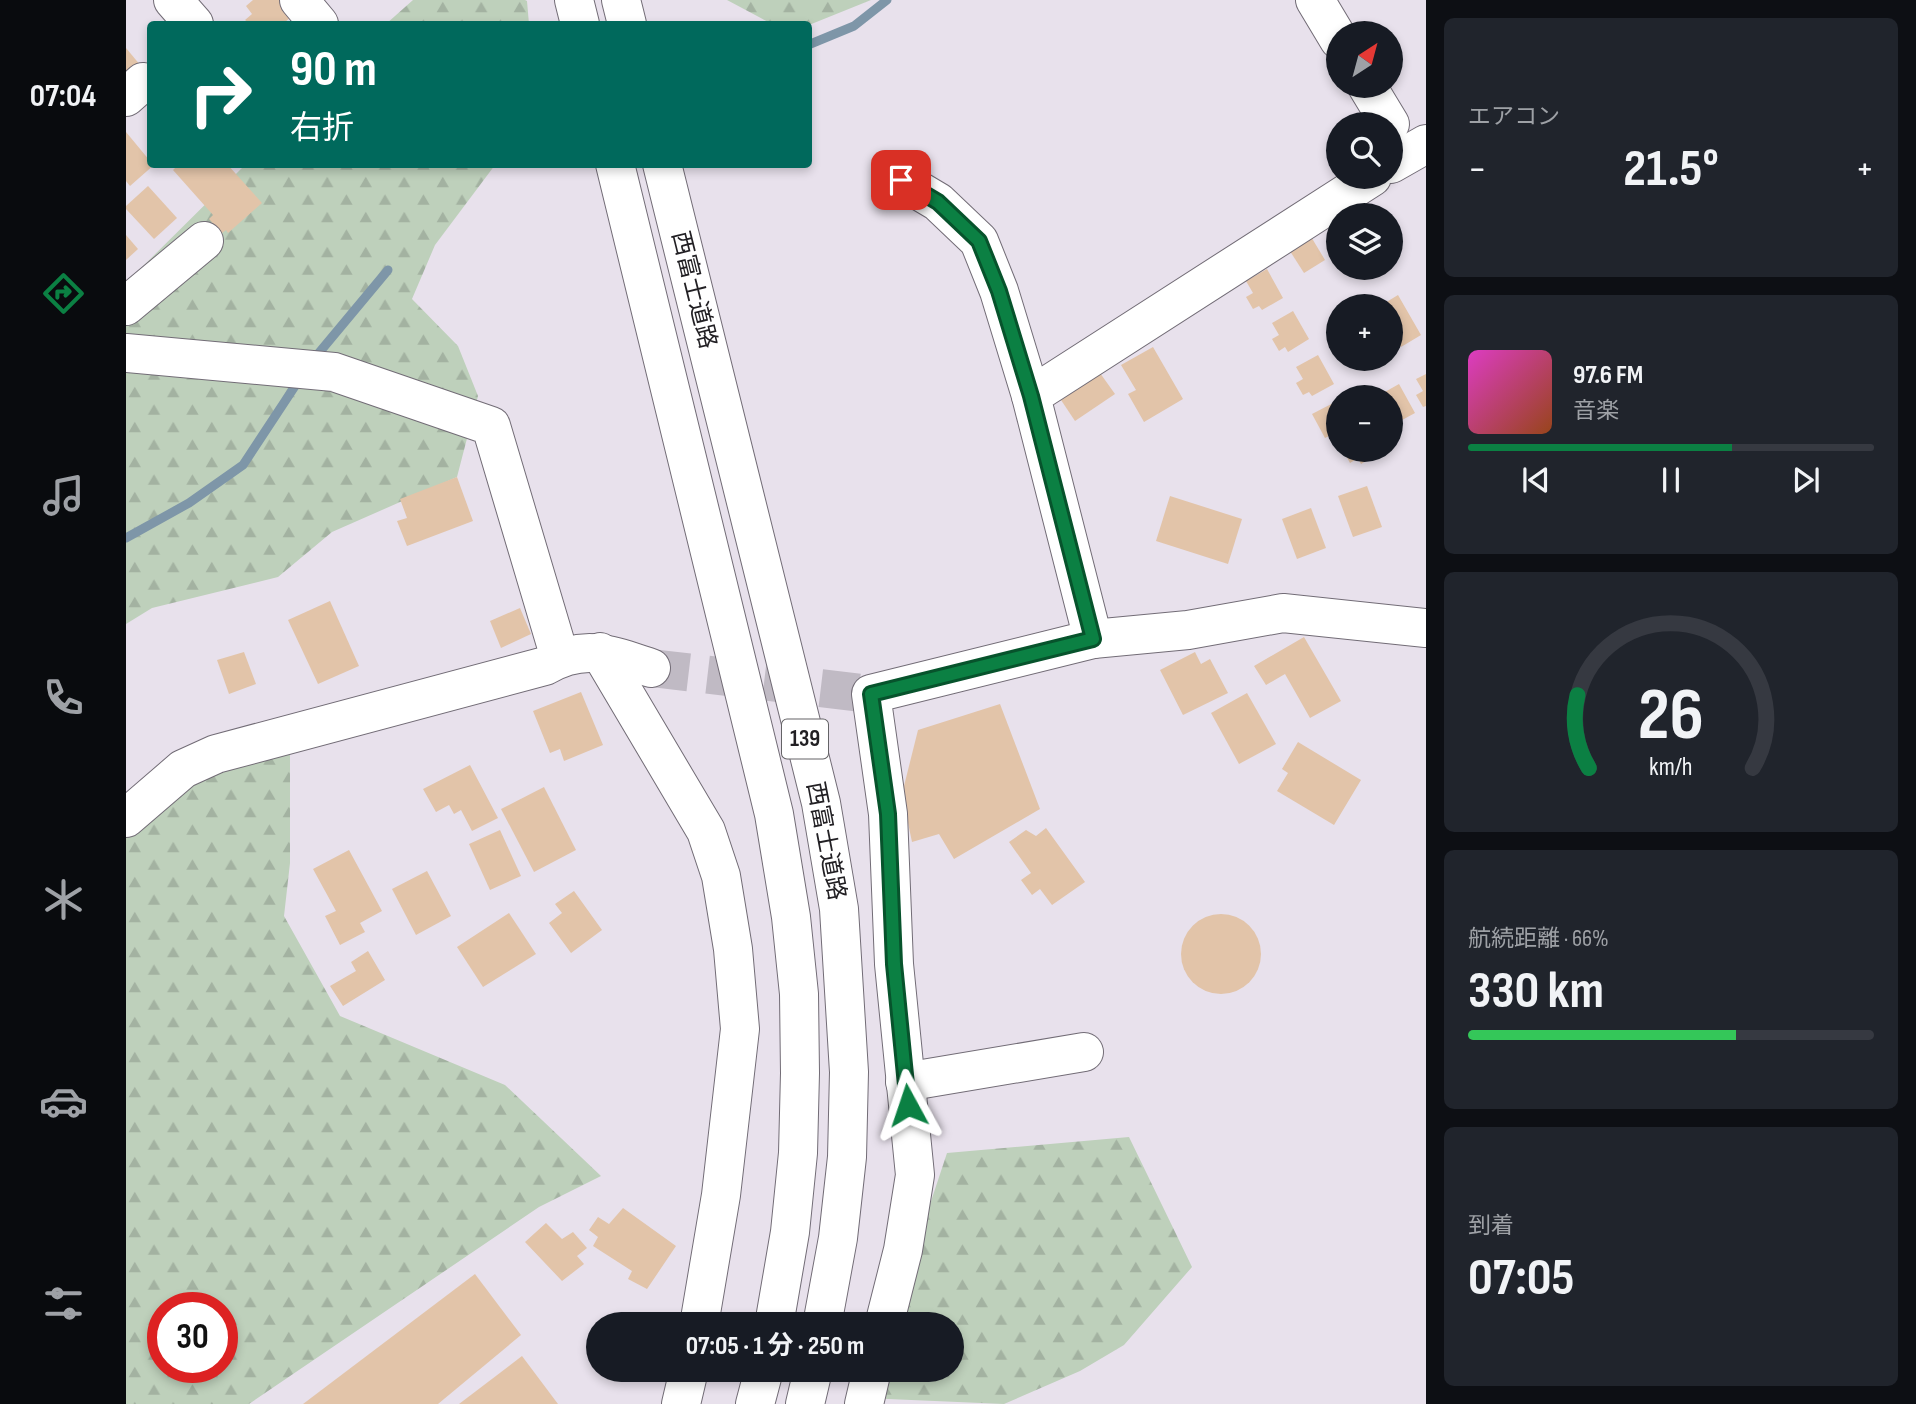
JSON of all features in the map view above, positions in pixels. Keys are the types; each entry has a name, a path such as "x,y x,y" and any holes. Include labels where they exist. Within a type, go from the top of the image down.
{"main road":[{"path":"173,0 191,21"},
{"path":"299,0 316,21"},
{"path":"574,0 579,21"},
{"path":"621,0 626,21"},
{"path":"1314,0 1327,21"},
{"name":"西富士道路","path":"616,168 774,814 791,917 799,994 798,1153 790,1232 776,1312"},
{"name":"西富士道路","path":"663,168 821,803 839,909 849,1072 847,1157 838,1238 824,1312"},
{"path":"901,180 938,202 979,241 999,291 1031,396 1093,639"},
{"path":"1031,396 1353,189"},
{"path":"126,306 204,241"},
{"path":"126,353 334,372 491,426 560,657"},
{"path":"887,1312 903,1251 915,1175 894,964 888,814 871,694 1093,639 1188,630 1283,613 1426,628"},
{"path":"600,652 706,831 721,876 733,948 740,1029 721,1195 701,1312"},
{"path":"126,818 183,769 216,754 545,666 560,657 600,652 651,668"},
{"path":"905,1082 1084,1052"},
{"path":"681,1404 686,1382"},
{"path":"755,1404 761,1382"},
{"path":"805,1404 810,1382"},
{"path":"864,1404 870,1382"}],"green space":[{"path":"413,0 525,0 529,21 389,21"},
{"path":"727,0 871,0 812,24 812,21 766,21"},
{"path":"242,168 493,168 435,245 412,299 458,346 478,396 457,477 332,532 278,577 152,608 126,624 126,283"},
{"path":"290,734 290,863 284,916 340,1016 505,1085 601,1176 539,1207 249,1404 126,1404 126,831 191,774"},
{"path":"1129,1137 1192,1267 1124,1345 1080,1371 1004,1404 865,1398 871,1382 964,1382 964,1312 894,1312 947,1153"}],"building":[{"path":"253,0 280,0 293,15 286,21 246,21 252,14 246,6"},
{"path":"126,48 141,66 126,79"},
{"path":"126,132 147,157 147,168 150,168 130,186 126,181"},
{"path":"231,168 262,203 228,233 226,230 222,233 209,219 213,215 173,170"},
{"path":"148,186 177,218 154,239 126,209"},
{"path":"126,235 138,249 126,260"},
{"path":"1310,235 1325,260 1304,273 1288,248"},
{"path":"1267,269 1283,298 1262,310 1259,306 1253,309 1246,297 1253,293 1246,281"},
{"path":"1403,304 1421,335 1403,346"},
{"path":"1293,311 1309,339 1288,352 1285,347 1279,351 1272,339 1279,335 1272,323"},
{"path":"1153,347 1183,399 1144,422 1128,394 1136,390 1121,365"},
{"path":"1318,355 1334,384 1326,385 1326,388 1312,396 1309,392 1303,395 1296,383 1303,379 1296,367"},
{"path":"1100,373 1115,394 1075,421 1061,400"},
{"path":"1426,374 1426,406 1423,407 1416,395 1423,391 1416,379"},
{"path":"1403,391 1415,413 1403,420"},
{"path":"1326,407 1326,438 1325,438 1312,414"},
{"path":"457,477 473,521 407,546 397,521 407,518 400,499"},
{"path":"1367,486 1382,527 1353,537 1338,496"},
{"path":"1170,496 1242,519 1228,564 1156,541"},
{"path":"1311,508 1326,548 1297,559 1282,519"},
{"path":"330,601 359,666 318,684 288,620"},
{"path":"520,608 531,634 501,648 490,621"},
{"path":"1304,637 1341,701 1310,718 1285,674 1266,685 1254,666"},
{"path":"244,652 256,684 229,694 217,660"},
{"path":"1195,652 1201,664 1210,659 1228,693 1183,715 1160,670"},
{"path":"581,692 603,745 564,761 560,749 550,753 533,711"},
{"path":"1247,693 1276,744 1239,764 1211,713"},
{"path":"1000,704 1040,809 954,859 939,834 912,842 902,794 918,730"},
{"path":"1298,742 1361,780 1334,825 1277,791 1288,773 1282,769"},
{"path":"470,765 498,818 472,831 461,810 454,814 449,805 436,812 423,789"},
{"path":"544,787 576,850 534,872 501,809"},
{"path":"1046,828 1085,882 1052,905 1040,889 1032,895 1021,880 1031,873 1009,842 1026,830 1036,836"},
{"path":"500,830 521,876 490,890 469,844"},
{"path":"349,850 382,911 360,923 365,932 340,945 325,916 336,911 313,869"},
{"path":"427,871 451,916 416,935 392,889"},
{"path":"574,891 602,930 571,953 549,923 562,913 555,904"},
{"path":"509,913 536,954 483,987 457,947"},
{"path":"1213,914 1229,914 1250,925 1261,946 1261,962 1250,983 1229,994 1213,994 1199,988 1187,976 1181,962 1181,946 1187,932 1199,920"},
{"path":"368,951 385,980 343,1006 330,986 356,971 351,962"},
{"path":"623,1208 676,1246 647,1289 628,1279 632,1271 593,1246 598,1237 589,1230 598,1217 609,1224"},
{"path":"546,1223 562,1239 573,1232 587,1248 577,1256 584,1264 562,1281 525,1242"},
{"path":"475,1274 521,1335 438,1404 303,1404"},
{"path":"522,1356 558,1404 459,1404"}],"waterway":[{"path":"812,43 854,26 887,0"},
{"path":"313,360 388,270"},
{"path":"126,538 189,503 243,465 299,380"}],"tunnel":[{"path":"651,668 871,694"}],"route":[{"path":"901,180 938,202 979,241 999,291 1031,396 1093,639 871,694 888,814 894,964 908,1105"}]}
